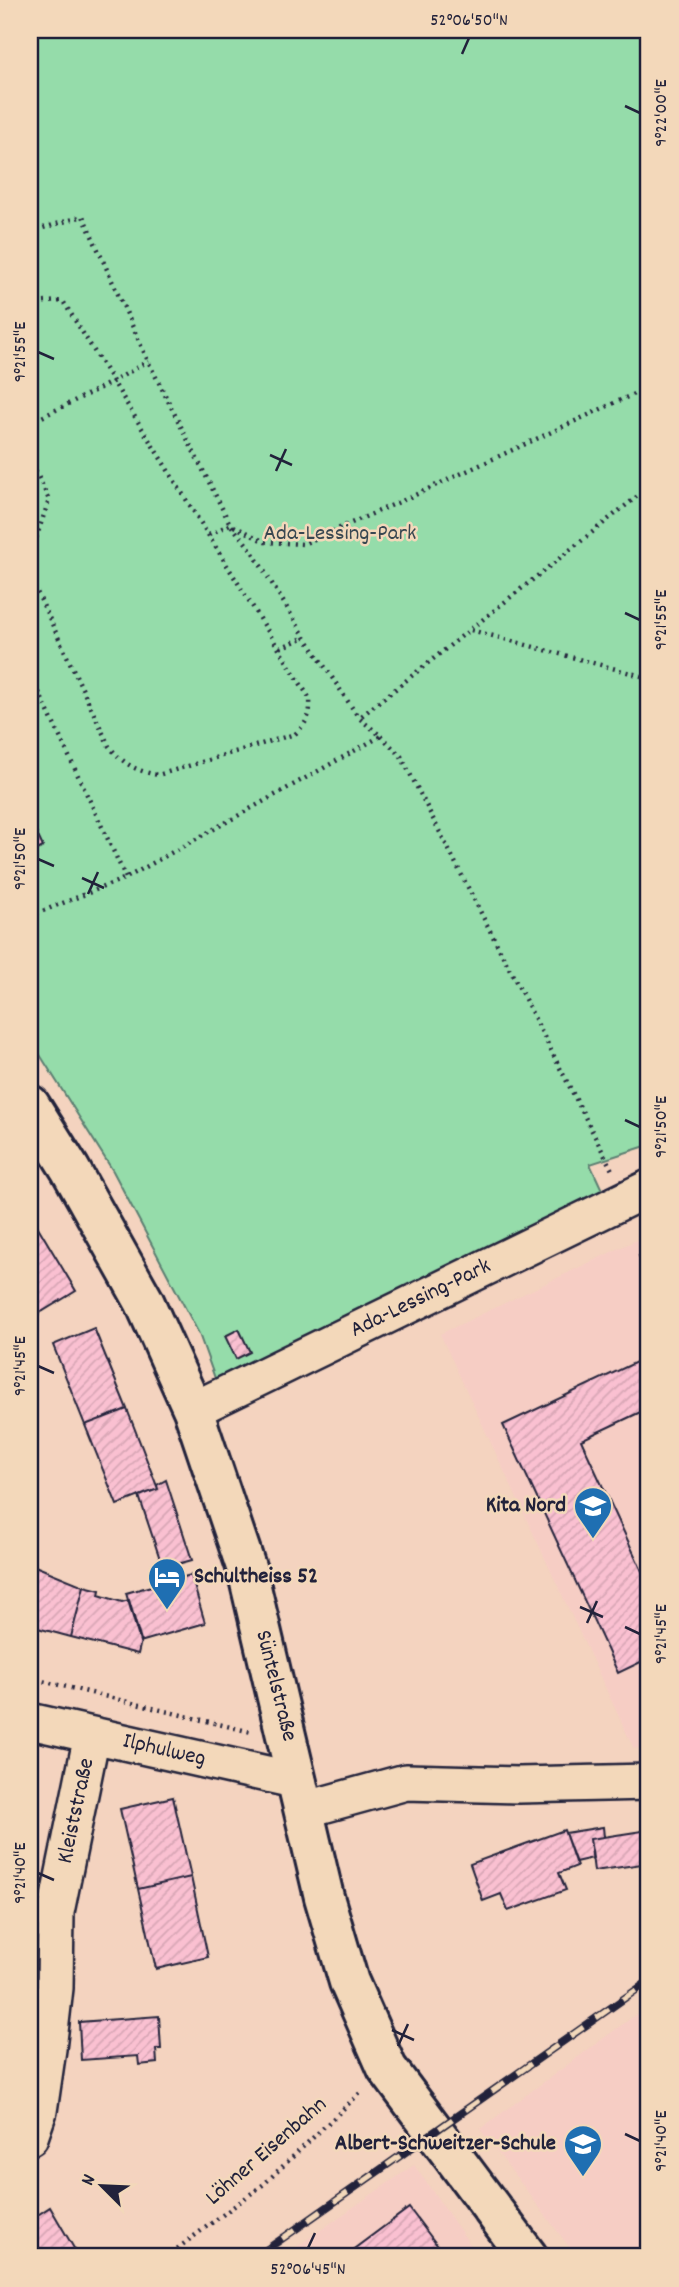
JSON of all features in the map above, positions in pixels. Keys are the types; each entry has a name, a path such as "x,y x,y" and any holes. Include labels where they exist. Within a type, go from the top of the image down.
{"street":[{"name":"Süntelstraße","path":"30,1105 70,1169 144,1301 193,1410 247,1570 324,1897 349,1982 387,2068 528,2257"},
{"name":"Ada-Lessing-Park","path":"193,1410 638,1194"},
{"name":"Ilphulweg","path":"30,1721 92,1735 301,1796"},
{"name":"Kleiststraße","path":"30,2137 39,2111 42,1990 92,1735"},
{"path":"301,1796 406,1782 519,1785 649,1782"}],"path":[{"path":"30,232 83,216 148,361 230,524 250,548 359,718 401,756 638,1194"},
{"path":"30,303 63,302 310,699 311,713 306,724 295,734 158,775 138,771 121,761 109,746 30,577"},
{"path":"30,423 114,382 148,361"},
{"path":"230,524 265,542 303,544 649,387"},
{"path":"30,458 49,500 30,556"},
{"path":"359,718 649,487"},
{"path":"209,535 230,524"},
{"path":"470,629 649,678"},
{"path":"280,648 305,637"},
{"path":"30,673 126,878"},
{"path":"30,916 126,878 381,736"},
{"path":"30,1678 289,1741"},
{"name":"Löhner Eisenbahn","path":"166,2257 264,2184 387,2068"}],"shaded area":[{"name":"Kita Nord","path":"649,1234 649,1746 634,1749 440,1334"},
{"name":"Albert-Schweitzer-Schule","path":"649,2005 649,2257 577,2257 480,2129"},
{"path":"414,2165 479,2257 282,2257"}],"green space":[{"name":"Ada-Lessing-Park","path":"30,30 649,30 649,1145 590,1164 604,1194 216,1381 199,1334 113,1171 30,1039"}],"building":[{"path":"30,819 43,847 30,854"},
{"path":"32,1217 76,1291 38,1314 30,1300"},
{"path":"649,1252 649,1277 639,1256"},
{"path":"94,1328 127,1409 85,1425 53,1345"},
{"path":"239,1329 250,1352 236,1359 225,1336"},
{"path":"649,1356 649,1408 581,1440 649,1586 649,1658 618,1673 503,1425"},
{"path":"127,1409 158,1489 117,1505 85,1425"},
{"path":"166,1480 192,1560 163,1568 139,1496 158,1489 157,1485"},
{"path":"30,1564 84,1586 71,1637 30,1626"},
{"name":"Schultheiss 52","path":"191,1575 205,1623 140,1642 126,1593"},
{"path":"84,1586 100,1590 99,1595 122,1602 129,1600 141,1641 138,1654 71,1637"},
{"path":"173,1797 191,1877 138,1889 120,1809"},
{"path":"603,1827 604,1837 590,1839 593,1858 575,1862 565,1833"},
{"path":"564,1830 577,1866 559,1873 566,1890 508,1911 501,1894 483,1901 470,1864"},
{"path":"649,1830 649,1863 594,1871 590,1839"},
{"path":"191,1877 208,1957 156,1969 138,1889"},
{"path":"159,2016 161,2049 156,2049 157,2063 139,2065 138,2056 81,2060 79,2022"},
{"path":"50,2207 75,2250 62,2257 44,2257 30,2232 30,2220"},
{"path":"409,2208 446,2257 343,2257"},
{"path":"30,2232 44,2257 30,2257"}],"railway":[{"path":"256,2257 649,1981"}],"place":[{"name":"Kita Nord","path":"593,1540"},
{"name":"Schultheiss 52","path":"167,1611"},
{"name":"Albert-Schweitzer-Schule","path":"583,2178"}]}
